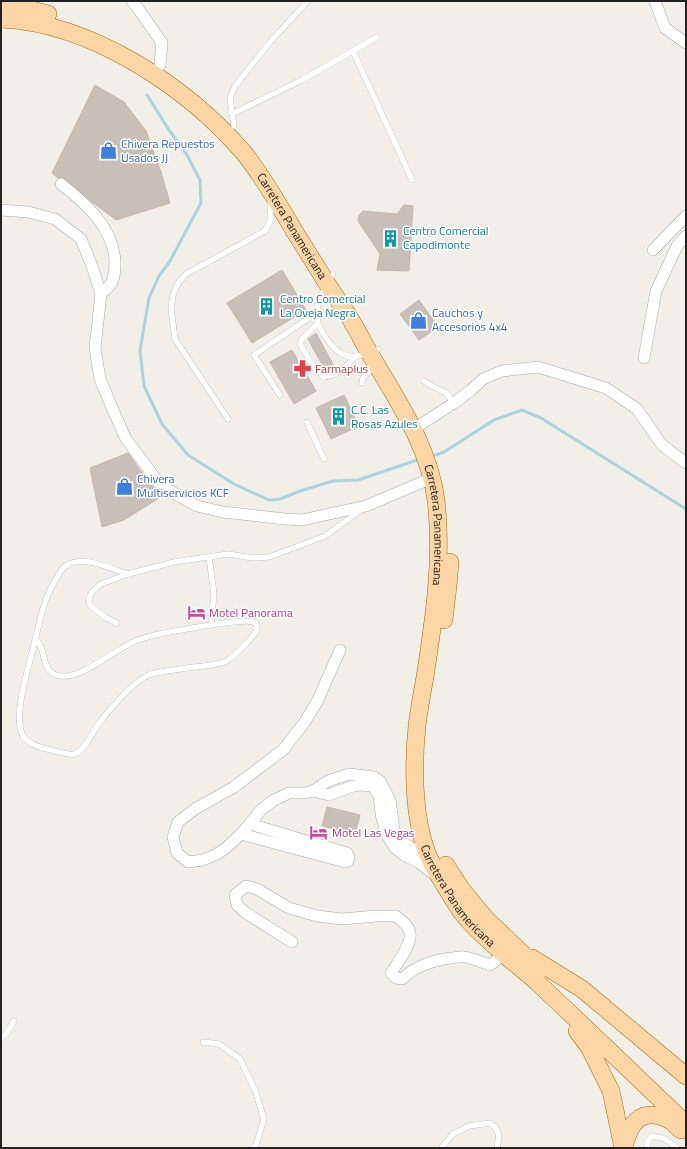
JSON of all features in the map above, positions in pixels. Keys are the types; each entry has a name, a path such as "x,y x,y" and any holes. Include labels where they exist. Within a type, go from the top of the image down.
{"main road":[{"name":"Carretera Panamericana","path":"1,6 32,10 63,18 132,48 160,65 233,120 265,167 330,279"},
{"name":"Carretera Panamericana","path":"1,19 12,19 46,25 86,38 109,48 145,68 171,86 220,128 245,155 330,279 363,320 370,356 424,443"},
{"name":"Carretera Panamericana","path":"370,356 408,401 420,425 433,470 439,565 432,626 417,726 415,773 417,812 427,852 440,878 462,913 500,951 539,984 686,1124"},
{"name":"Carretera Panamericana","path":"433,470 442,477 445,491 450,558 448,586 430,720 425,771 428,820 435,844 457,884 486,919 686,1110"},
{"path":"518,949 582,989 686,1076"},
{"path":"539,984 589,1047 611,1091 623,1148"},
{"path":"623,1148 632,1125 639,1118 645,1115 655,1115 669,1120 686,1134"}],"street":[{"path":"132,1 162,43 160,65"},
{"path":"655,1 665,28 686,44"},
{"path":"61,184 95,214 106,230 114,251 115,270 111,284 101,294"},
{"path":"1,210 28,212 55,219 81,239 101,294 95,348 100,379 126,438 160,483 177,496 197,506 223,512 302,520 366,506 433,470"},
{"path":"653,250 686,216"},
{"path":"644,358 656,291 677,246 686,236"},
{"path":"420,425 454,403 483,379 502,371 538,367 606,388 638,409 662,445 686,463"},
{"path":"340,650 317,702 304,723 283,750 234,787 195,808 178,822 173,837 177,853 188,862 203,860 217,854 242,834 262,809 274,800 289,793 305,793 313,791 328,781 349,774 374,777 380,781 390,800 394,830 400,841 420,852 427,852"},
{"path":"313,791 329,795 353,786 362,785 371,786 374,788 379,796 381,814 387,835 395,848 440,878"},
{"path":"242,834 345,862 348,861 349,857 346,853 250,824"},
{"path":"292,942 246,913 237,905 236,895 246,886 257,889 289,908 317,916 342,919 396,916 404,923 410,933 409,942 405,951 391,973 396,978 402,979 421,965 439,960 464,956 490,965 497,960 500,955 500,951"}],"lane":[{"path":"308,1 270,42 235,86 230,98 233,120 377,37"},
{"path":"353,51 412,180"},
{"path":"228,419 175,339 171,308 173,295 178,283 186,274 266,231 272,219 269,189"},
{"path":"330,279 318,304 318,323 332,346 343,355 370,356"},
{"path":"280,395 254,355 318,312"},
{"path":"318,323 302,339 300,344 315,370 323,377 339,373 370,356"},
{"path":"362,383 370,356"},
{"path":"424,381 446,393 454,403"},
{"path":"307,422 324,459"},
{"path":"116,623 90,605 89,598 92,592 101,584 128,574 174,562 228,554 253,558 269,557 325,536 366,506"},
{"path":"209,557 214,594 211,624"},
{"path":"35,640 41,645 43,657 49,670 56,675 65,676 78,673 100,663 132,643 149,636 211,624 248,621 256,623 258,628 246,644 228,660 150,675 136,684 115,704 98,725 80,752 74,755 63,754 31,743 23,736 19,726 22,693 39,623 47,596 55,580 66,565 76,561 89,562 128,574"},
{"path":"1,1038 6,1034 14,1021"},
{"path":"204,1042 219,1044 240,1059 255,1090 264,1119 256,1144 253,1148"},
{"path":"442,1147 453,1134 469,1126 490,1124 497,1128 499,1137 497,1148"},
{"path":"648,1148 647,1142 651,1137 658,1137 667,1140 676,1148"}],"building":[{"name":"Chivera Repuestos Usados JJ","path":"95,85 124,102 146,131 161,172 170,203 116,220 65,179 62,177 58,178 52,173"},
{"name":"Centro Comercial Capodimonte","path":"404,205 413,206 409,271 377,270 380,254 358,221 359,215 363,211 397,214"},
{"name":"Centro Comercial La Oveja Negra","path":"282,270 306,310 252,343 227,303"},
{"name":"Cauchos y Accesorios 4x4","path":"419,300 438,327 419,340 400,314"},
{"path":"316,333 335,368 327,372 308,339"},
{"path":"292,350 316,391 294,404 270,362"},
{"name":"C.C. Las Rosas Azules","path":"344,395 359,426 331,439 316,408"},
{"name":"Chivera Multiservicios KCF","path":"128,453 155,489 164,495 124,520 102,527 90,468"},
{"path":"327,807 360,815 355,834 322,826"}],"waterway":[{"path":"147,95 187,155 200,180 201,203 170,261 159,276 149,298 140,350 144,386 162,424 188,455 234,484 269,500 280,499 333,481 358,480 420,459"},
{"path":"430,457 444,452 494,420 522,410 541,418 686,509"}],"place":[{"name":"Chivera Repuestos Usados JJ","path":"108,151"},
{"name":"Centro Comercial Capodimonte","path":"390,238"},
{"name":"Centro Comercial La Oveja Negra","path":"267,306"},
{"name":"Cauchos y Accesorios 4x4","path":"419,320"},
{"name":"Farmaplus","path":"302,369"},
{"name":"C.C. Las Rosas Azules","path":"338,417"},
{"name":"Chivera Multiservicios KCF","path":"124,486"},
{"name":"Motel Panorama","path":"196,613"},
{"name":"Motel Las Vegas","path":"319,833"}]}
